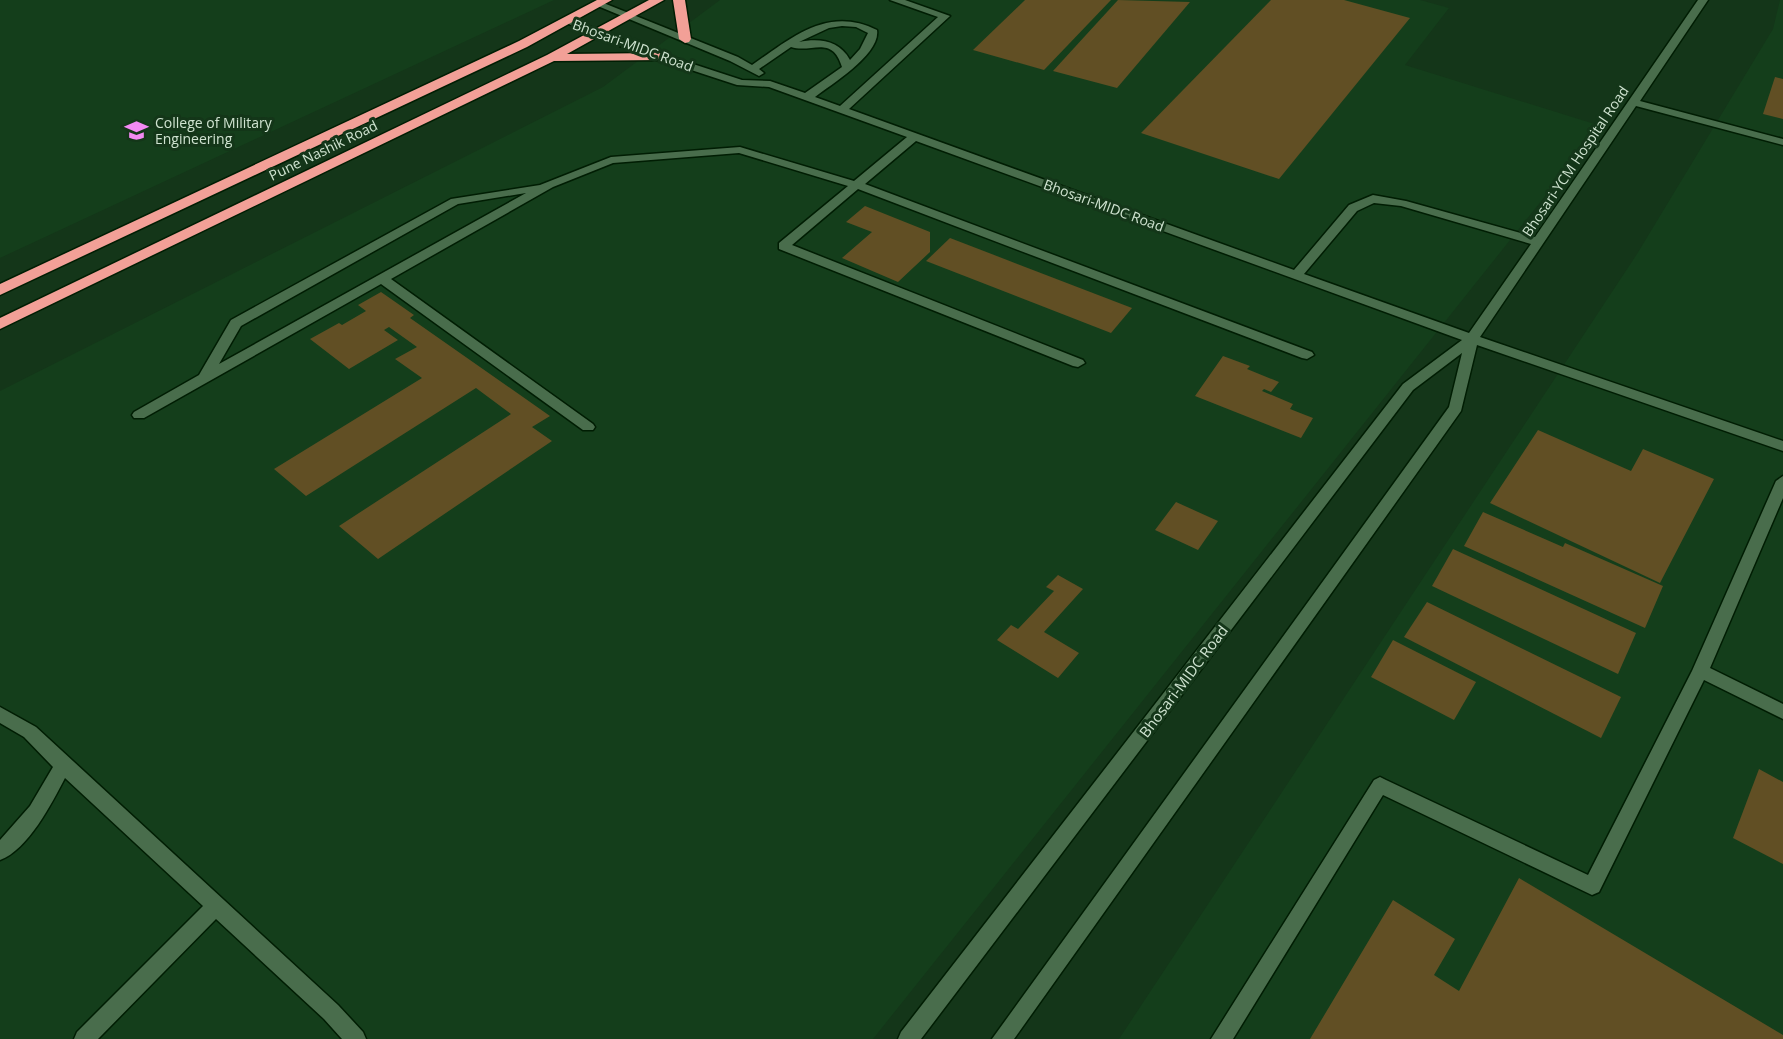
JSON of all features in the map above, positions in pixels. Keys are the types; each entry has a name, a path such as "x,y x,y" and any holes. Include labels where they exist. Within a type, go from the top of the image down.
{"highway":[{"name":"Pune Nashik Road","path":"0,324 551,58 658,0"},
{"path":"679,0 685,39"},
{"name":"Pune Nashik Road","path":"0,290 512,49 602,2"},
{"path":"551,58 660,57"}],"street":[{"path":"841,110 945,16 896,0"},
{"name":"Bhosari-YCM Hospital Road","path":"1472,339 1702,0"},
{"name":"Bhosari-MIDC Road","path":"602,2 628,16 734,59 752,69 770,84"},
{"name":"Bhosari-MIDC Road","path":"567,21 660,57 741,83 770,84 807,97 1472,339"},
{"path":"752,69 824,26 837,22 855,23 873,32 871,43 847,67 807,97"},
{"path":"783,50 818,43 829,45 841,51 846,58 847,67"},
{"path":"1633,102 1783,142"},
{"path":"915,136 783,246 1078,363"},
{"path":"139,415 549,186 611,160 740,150 857,185 1307,355"},
{"path":"204,379 236,323 246,317 455,201 549,186"},
{"path":"1296,275 1353,208 1373,199 1402,203 1538,242"},
{"path":"382,279 588,427"},
{"name":"Bhosari-MIDC Road","path":"908,1039 1408,387 1472,339"},
{"path":"1002,1039 1456,408 1472,339 1783,446"},
{"path":"1221,1039 1380,785 1592,886 1700,671 1783,481"},
{"path":"1700,671 1783,712"},
{"path":"0,714 30,732 331,1012 356,1039"},
{"path":"0,852 18,836 42,807 63,765"},
{"path":"84,1039 216,906"}],"shaded area":[{"name":"College of Military Engineering","path":"0,0 554,0 0,258"},
{"path":"720,0 1420,0 1449,8 1405,65 1601,126 873,1039 0,1039 0,391 603,87"},
{"path":"1780,0 1783,0 1783,1039 1119,1039 1637,254 1773,29"}],"building":[{"path":"1025,0 1111,0 1044,70 973,50"},
{"path":"1118,0 1190,2 1117,88 1053,71"},
{"path":"1271,0 1344,0 1410,18 1279,179 1141,133"},
{"path":"1775,77 1783,79 1783,119 1763,114"},
{"path":"865,206 930,232 930,252 898,282 842,258 872,232 846,222"},
{"path":"950,238 1132,308 1111,333 926,261"},
{"path":"381,292 414,315 410,318 550,416 532,427 552,441 378,559 339,526 511,414 476,388 306,496 274,469 422,378 395,359 417,347 389,327 384,330 398,340 349,369 310,339 366,311 358,305"},
{"path":"1223,356 1250,366 1247,369 1279,382 1271,392 1264,389 1262,391 1293,404 1290,409 1313,418 1301,438 1195,396"},
{"path":"1538,430 1631,471 1643,449 1714,479 1660,583 1490,503"},
{"path":"1176,502 1218,521 1198,550 1155,530"},
{"path":"1483,512 1563,547 1565,543 1663,586 1645,628 1464,546"},
{"path":"1453,549 1636,633 1618,674 1432,586"},
{"path":"1058,575 1083,589 1044,632 1079,653 1058,678 997,640 1011,625 1018,629 1054,591 1046,587"},
{"path":"1427,602 1621,697 1601,738 1404,637"},
{"path":"1393,640 1476,682 1454,720 1371,677"},
{"path":"1759,769 1783,782 1783,864 1733,838"},
{"path":"1519,878 1783,1035 1783,1039 1310,1039 1393,900 1455,939 1434,975 1459,991"}],"place":[{"name":"College of Military Engineering","path":"137,130"}]}
